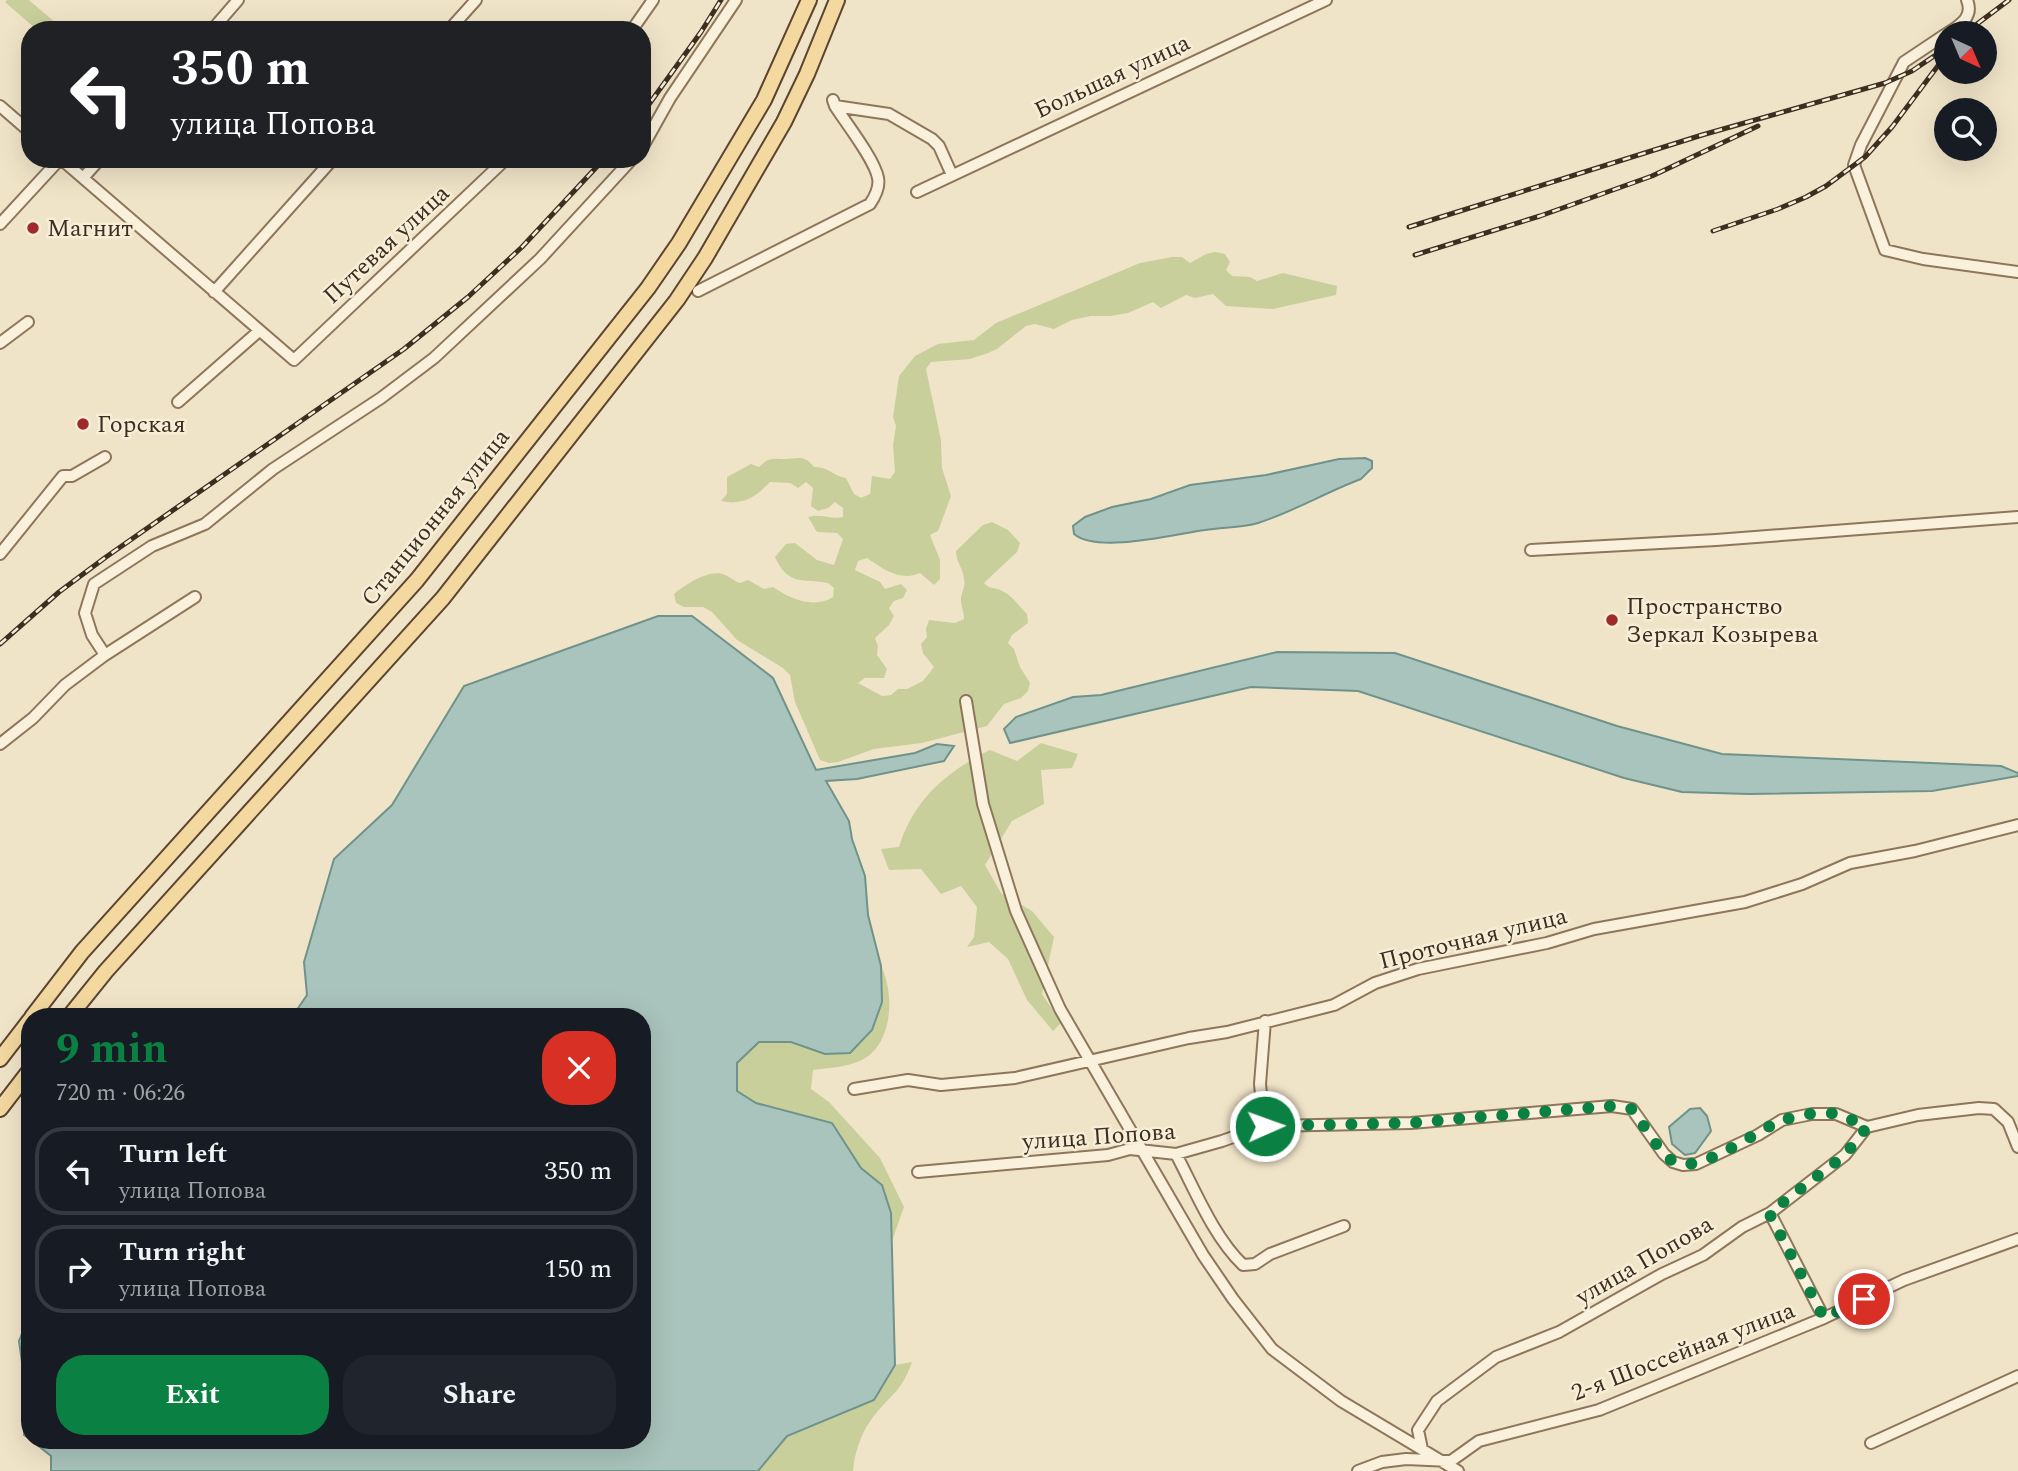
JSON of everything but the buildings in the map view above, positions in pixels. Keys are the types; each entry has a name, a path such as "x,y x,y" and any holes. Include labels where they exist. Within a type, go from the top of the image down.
{"main road":[{"name":"Станционная улица","path":"39,1008 82,952 417,580 648,288 679,243 764,100 809,0"},
{"path":"76,1008 106,971 443,598 677,300 705,258 790,110 837,0"},
{"name":"Станционная улица","path":"0,1059 21,1031"},
{"path":"0,1110 21,1082"}],"street":[{"path":"220,21 238,0"},
{"path":"457,21 476,0"},
{"path":"638,21 653,0"},
{"path":"651,132 670,98 736,0"},
{"name":"Большая улица","path":"917,192 1326,0"},
{"path":"1965,21 1970,4 1967,0"},
{"path":"1934,42 1904,62 1861,145 1854,165 1885,250 1923,259 2018,272"},
{"path":"698,291 870,204 875,197 879,179 834,103 889,114 932,139 939,146 952,175"},
{"path":"0,106 21,124"},
{"path":"0,223 52,168"},
{"path":"71,168 259,331 178,402"},
{"path":"83,178 92,168"},
{"path":"214,292 325,168"},
{"name":"Путевая улица","path":"259,331 293,360 496,168"},
{"path":"105,655 92,635 85,613 94,584 152,546 205,524 273,469 381,398 434,358 540,259 624,168"},
{"path":"0,343 28,322"},
{"path":"0,554 63,477 72,476 105,457"},
{"path":"1531,550 1716,540 2018,517"},
{"path":"0,744 33,718 65,685 105,655 195,597"},
{"path":"966,701 983,804 1016,911 1060,1009 1203,1255 1272,1349 1341,1401 1458,1471"},
{"name":"Проточная улица","path":"854,1089 908,1080 941,1085 1015,1078 1227,1032 1335,1005 1375,983 1418,969 1547,943 1594,929 1745,902 1802,884 1850,863 1915,851 2018,825"},
{"path":"1265,1021 1260,1084 1265,1126"},
{"name":"улица Попова","path":"918,1172 1108,1155 1130,1149 1176,1154 1265,1126 1410,1123 1612,1106 1632,1109 1664,1154 1683,1166 1696,1164 1758,1135 1782,1120 1812,1114 1836,1114 1867,1127 1845,1155 1769,1213 1742,1227 1703,1255 1662,1274 1592,1316 1496,1357 1437,1401 1418,1430 1422,1449"},
{"path":"1867,1127 1917,1115 1979,1108 1994,1109 2008,1122 2018,1147"},
{"path":"1176,1154 1208,1216 1233,1255 1243,1265 1255,1264 1270,1254 1344,1226"},
{"path":"1769,1213 1824,1318"},
{"name":"2-я Шоссейная улица","path":"1358,1471 1382,1462 1406,1459 1451,1461 1479,1441 1600,1410 1824,1318 1904,1280 2018,1239"},
{"path":"1871,1443 2018,1376"}],"green space":[{"path":"29,0 54,21 27,21 5,2"},
{"path":"1215,252 1225,254 1230,262 1226,270 1232,276 1250,277 1257,281 1283,273 1337,286 1336,295 1273,309 1226,306 1213,294 1195,298 1186,295 1161,308 1153,302 1128,313 1072,320 1054,329 1035,324 1026,326 988,353 970,359 931,362 926,369 941,440 942,468 951,496 938,531 930,535 940,560 940,579 934,585 920,573 899,575 867,558 858,561 855,570 880,582 885,589 901,584 907,590 903,598 894,601 889,608 894,616 875,638 877,655 887,669 884,678 865,678 858,683 882,696 891,695 898,689 907,689 923,681 934,667 923,653 921,644 927,637 929,620 955,623 964,619 961,599 964,582 956,551 983,525 992,522 1008,530 1020,543 1017,552 984,583 1007,594 1027,614 1028,623 1012,635 1008,643 1014,649 1020,667 1030,683 1028,691 1021,698 1004,704 987,726 922,743 874,749 838,762 820,760 795,702 790,675 737,640 712,612 703,607 684,607 676,603 674,594 698,578 719,573 740,583 748,580 764,589 773,587 802,601 826,601 833,597 834,588 828,583 791,577 780,567 775,557 786,544 795,543 817,560 834,565 843,539 837,533 817,532 808,517 843,517 843,508 835,502 818,511 811,506 813,488 806,482 798,488 790,483 770,482 748,499 736,502 721,501 727,494 727,477 751,464 759,467 771,459 799,458 814,467 846,478 854,494 861,498 870,494 872,476 890,479 895,472 893,445 896,426 893,417 899,376 915,356 938,344 974,340 996,323 1140,263 1182,257 1190,263"},
{"path":"1041,743 1078,754 1072,768 1041,770 1044,804 1012,821 985,865 1001,893 1032,911 1054,937 1042,994 1061,1023 1053,1031 1027,1000 1008,959 989,942 967,947 974,937 977,907 961,886 941,894 921,869 889,870 881,849 899,847 905,830 923,801 959,768 990,750 1017,761"},
{"path":"881,966 889,1004 885,1031 880,1042 872,1053 862,1060 813,1070 811,1089 829,1102 880,1158 904,1207 892,1241 891,1213 882,1185 861,1168 832,1123 756,1103 737,1091 737,1063 759,1042 791,1042 825,1054 850,1053 868,1032 878,1014"},
{"path":"912,1362 899,1388 867,1425 856,1451 853,1471 758,1471 787,1436 874,1400 895,1365"}],"water":[{"path":"1365,458 1372,461 1372,468 1361,479 1258,523 1118,543 1085,540 1074,534 1073,526 1085,517 1190,485 1266,475 1339,459"},
{"path":"658,616 692,616 773,678 816,770 915,753 937,744 954,746 944,761 857,779 826,781 849,821 852,839 865,876 868,915 881,966 882,1002 872,1030 850,1053 825,1054 791,1042 759,1042 737,1063 737,1091 756,1103 832,1123 861,1168 882,1185 891,1213 895,1365 874,1400 787,1436 758,1471 51,1471 51,1456 42,1449 651,1449 651,1008 298,1008 307,995 304,962 334,859 392,805 464,686"},
{"path":"1277,652 1395,653 1617,726 1722,754 2001,766 2018,773 2018,776 1932,791 1749,794 1682,792 1624,778 1358,691 1251,687 1010,743 1004,729 1016,717 1073,697 1101,695"},
{"path":"1700,1108 1707,1116 1711,1131 1695,1153 1685,1155 1672,1144 1669,1127 1690,1109"}],"railway":[{"path":"651,101 721,0"},
{"path":"1981,21 2009,0"},
{"path":"1409,227 1702,135 1885,83 1912,71 1934,56"},
{"path":"1713,231 1778,209 1826,186 1865,157 1892,127 1934,71"},
{"path":"1415,255 1540,216 1652,176 1758,126"},
{"path":"0,644 59,592 106,557 404,349 468,297 522,247 596,168"}],"place":[{"name":"Магнит","path":"33,228"},
{"name":"Горская","path":"83,424"},
{"name":"Пространство Зеркал Козырева","path":"1612,620"}],"route":[{"path":"1265,1126 1410,1123 1612,1106 1632,1109 1664,1154 1683,1166 1696,1164 1758,1135 1782,1120 1812,1114 1836,1114 1867,1127 1845,1155 1769,1213 1824,1318 1864,1299"}]}
